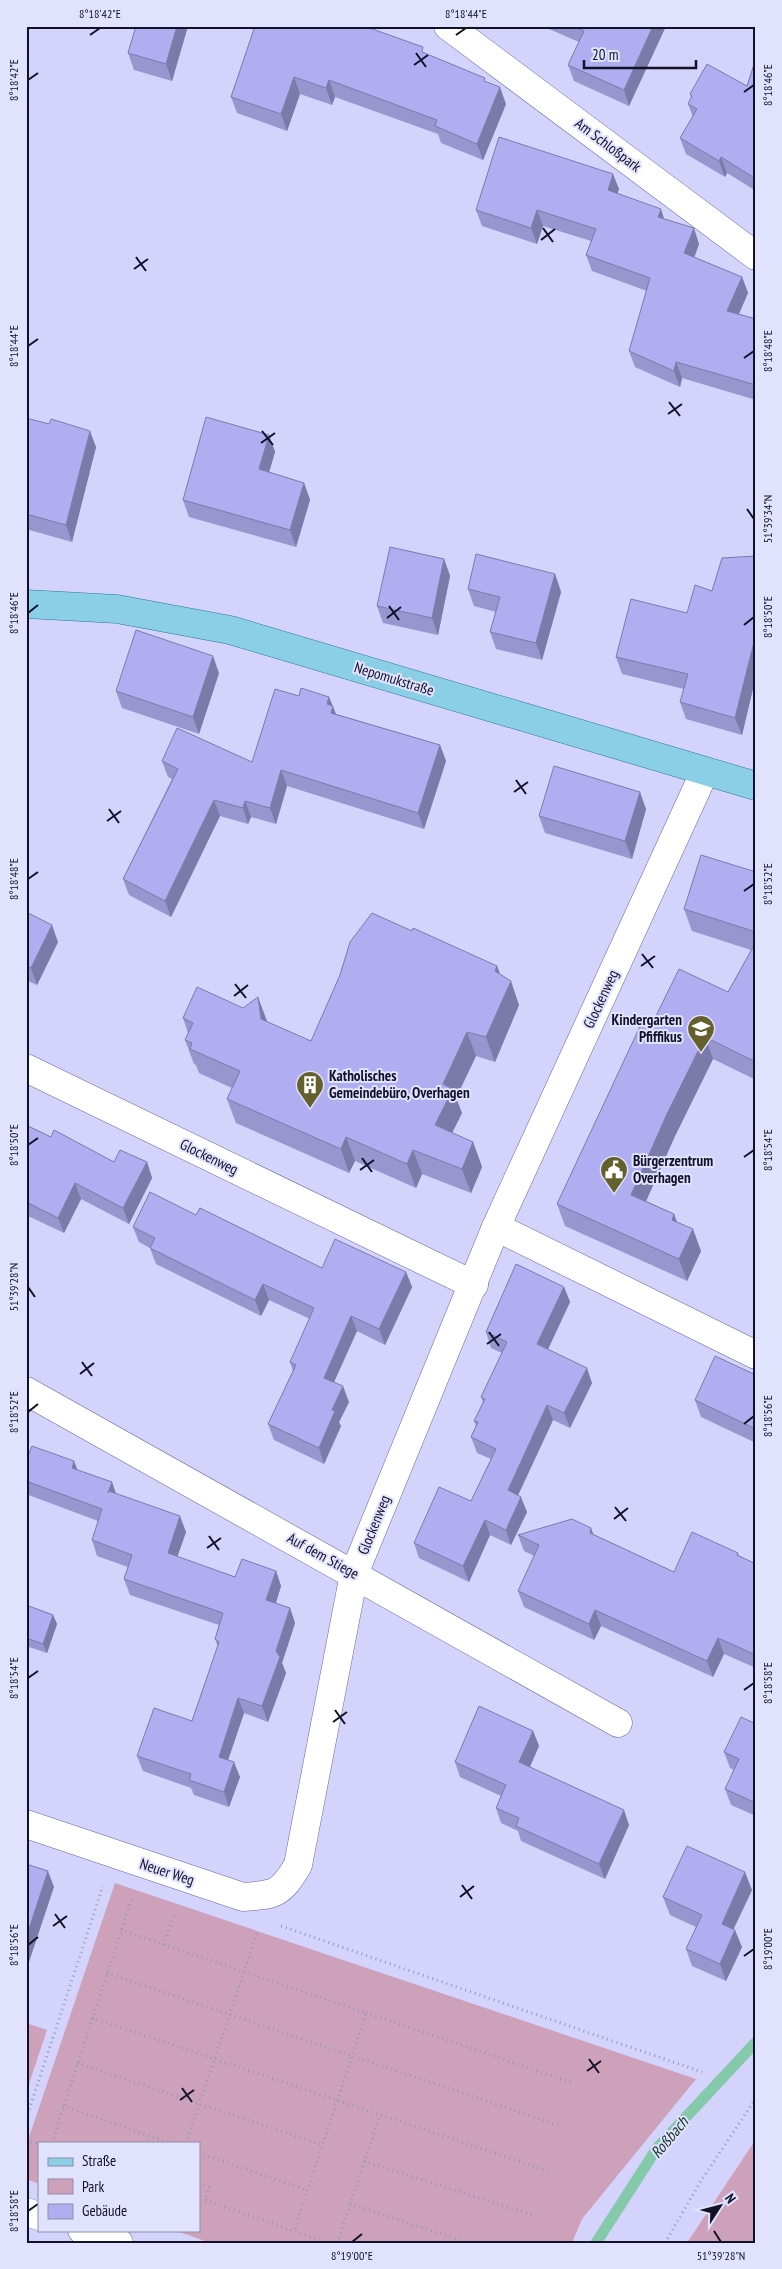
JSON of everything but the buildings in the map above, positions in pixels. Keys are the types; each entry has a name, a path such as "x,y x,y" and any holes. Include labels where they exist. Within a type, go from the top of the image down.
{"main road":[{"name":"Nepomukstraße","path":"26,604 117,609 230,630 756,786"}],"street":[{"name":"Am Schloßpark","path":"457,29 756,256"},
{"name":"Glockenweg","path":"266,1907 287,1884 298,1865 354,1574 474,1285 496,1227 705,771"},
{"name":"Glockenweg","path":"26,1068 474,1285"},
{"path":"496,1227 756,1355"},
{"name":"Auf dem Stiege","path":"26,1391 618,1724"},
{"name":"Neuer Weg","path":"26,1824 243,1897 266,1907"},
{"path":"26,2212 38,2216"},
{"path":"88,2232 119,2243"}],"path":[{"path":"26,2119 114,1854"},
{"path":"52,2142 132,1897"},
{"path":"186,2142 266,1907 702,2072"},
{"path":"164,1945 175,1912"},
{"path":"121,1930 573,2083"},
{"path":"107,1973 560,2126"},
{"path":"294,2231 366,2013"},
{"path":"92,2018 548,2171"},
{"path":"77,2063 322,2145"},
{"path":"665,2243 699,2184 756,2098"},
{"path":"63,2106 167,2142"},
{"path":"337,2243 380,2115"},
{"path":"26,2140 38,2144"},
{"path":"200,2153 307,2190"},
{"path":"364,2161 535,2216"},
{"path":"200,2184 209,2187 205,2200 329,2243"},
{"path":"350,2204 469,2243"}],"green space":[{"path":"115,1883 696,2079 582,2219 572,2243 210,2243 180,2232 200,2232 200,2142 38,2142 38,2184 26,2179 26,2146"},
{"path":"26,2023 47,2030 26,2093"},
{"path":"756,2139 756,2243 687,2243"}],"waterway":[{"name":"Roßbach","path":"596,2243 657,2148 756,2042"}],"place":[{"name":"Kindergarten Pfiffikus","path":"701,1053"},
{"name":"Katholisches Gemeindebüro, Overhagen","path":"310,1109"},
{"name":"Bürgerzentrum Overhagen","path":"614,1194"}]}
